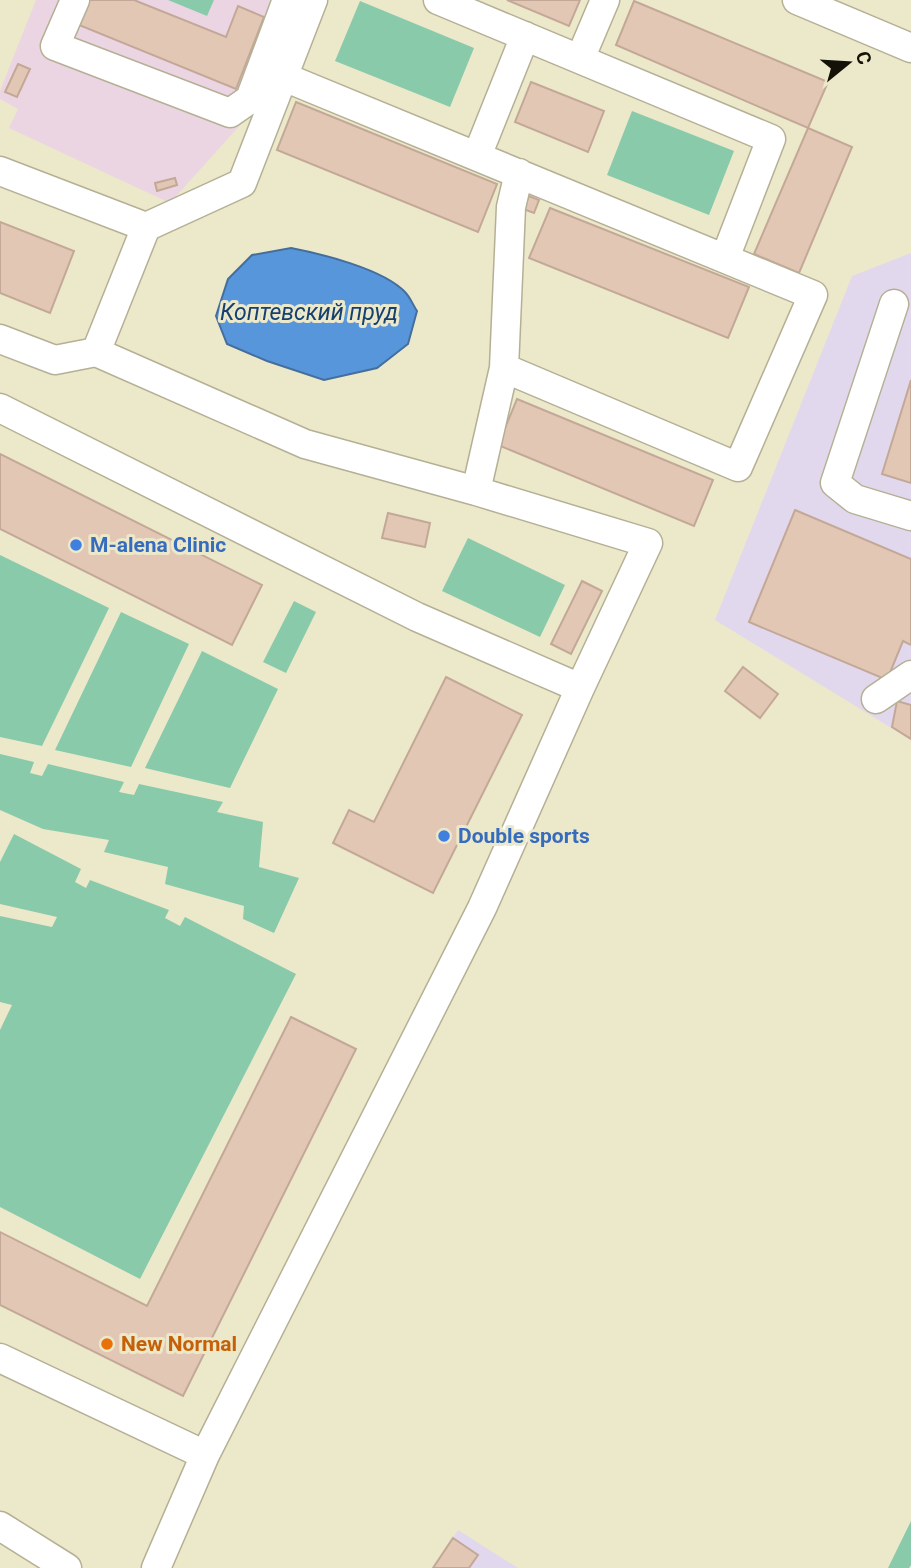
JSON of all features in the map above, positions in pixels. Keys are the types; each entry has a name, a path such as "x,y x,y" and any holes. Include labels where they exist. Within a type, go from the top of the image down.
{"street":[{"path":"75,0 55,46 230,113 250,99 294,5"},
{"path":"438,0 771,139 725,258"},
{"path":"580,60 605,0"},
{"path":"797,0 853,11 911,48"},
{"path":"96,352 146,227 242,183 284,77 294,5"},
{"path":"477,156 525,36"},
{"path":"284,77 813,295 738,467 504,369"},
{"path":"0,172 146,227"},
{"path":"476,491 504,369 511,207 519,173"},
{"path":"894,304 835,483 855,499 911,516"},
{"path":"0,339 55,360 96,352 304,444 476,491 648,544 580,688 482,908 205,1455 156,1568"},
{"path":"0,408 417,617 580,688"},
{"path":"876,699 911,675"},
{"path":"0,1358 205,1455"},
{"path":"0,1526 67,1568"}],"shaded area":[{"path":"36,0 305,0 268,94 170,203 9,128 18,109 0,99 0,91"},
{"path":"911,253 911,740 715,620 852,276"},
{"path":"458,1530 518,1568 433,1568"}],"green space":[{"path":"168,0 214,0 207,16"},
{"path":"360,1 474,48 450,107 335,61"},
{"path":"632,111 734,151 709,215 607,175"},
{"path":"468,538 565,585 540,637 442,591"},
{"path":"0,555 109,608 42,746 0,737"},
{"path":"294,601 316,612 286,673 263,662"},
{"path":"121,612 189,644 131,767 55,750"},
{"path":"202,651 278,689 230,788 145,768"},
{"path":"0,754 34,762 30,773 42,776 48,764 124,782 119,792 134,795 139,784 223,802 217,812 263,822 259,867 299,878 274,933 243,919 244,906 165,884 168,867 104,852 109,840 43,829 0,810"},
{"path":"14,834 81,869 75,882 86,888 90,880 169,910 165,918 180,926 185,917 296,974 140,1279 0,1207 0,1030 12,1005 0,1002 0,916 52,927 57,917 0,904 0,862"},
{"path":"911,1521 911,1565 909,1568 888,1568"}],"water":[{"name":"Коптевский пруд","path":"291,248 351,264 395,284 407,294 417,311 408,344 377,368 324,380 227,344 216,316 228,279 252,255"}],"building":[{"path":"89,0 134,0 226,37 238,6 264,17 236,89 79,25"},
{"path":"507,0 580,0 569,26"},
{"path":"634,1 828,82 808,128 616,45"},
{"path":"18,64 30,69 17,97 5,92"},
{"path":"531,82 604,111 588,152 515,122"},
{"path":"296,102 497,184 478,232 277,150"},
{"path":"808,128 852,147 799,273 754,254"},
{"path":"175,178 177,185 157,191 155,183"},
{"path":"529,196 539,200 534,213 523,209"},
{"path":"550,208 749,287 728,338 529,258"},
{"path":"0,222 74,251 50,313 0,293"},
{"path":"911,380 911,483 882,474"},
{"path":"517,399 713,480 694,526 498,445"},
{"path":"0,454 262,585 232,645 0,529"},
{"path":"795,510 911,559 911,645 903,641 887,680 749,622"},
{"path":"388,513 430,523 425,547 382,538"},
{"path":"582,581 602,591 571,654 551,644"},
{"path":"743,667 778,694 760,718 725,691"},
{"path":"446,677 522,715 433,893 333,843 349,810 374,822"},
{"path":"897,701 911,705 911,739 892,727"},
{"path":"291,1017 356,1049 183,1396 0,1305 0,1232 147,1306"},
{"path":"453,1538 478,1555 469,1568 433,1568"}],"place":[{"name":"M-alena Clinic","path":"76,545"},
{"name":"Double sports","path":"444,836"},
{"name":"New Normal","path":"107,1344"}]}
